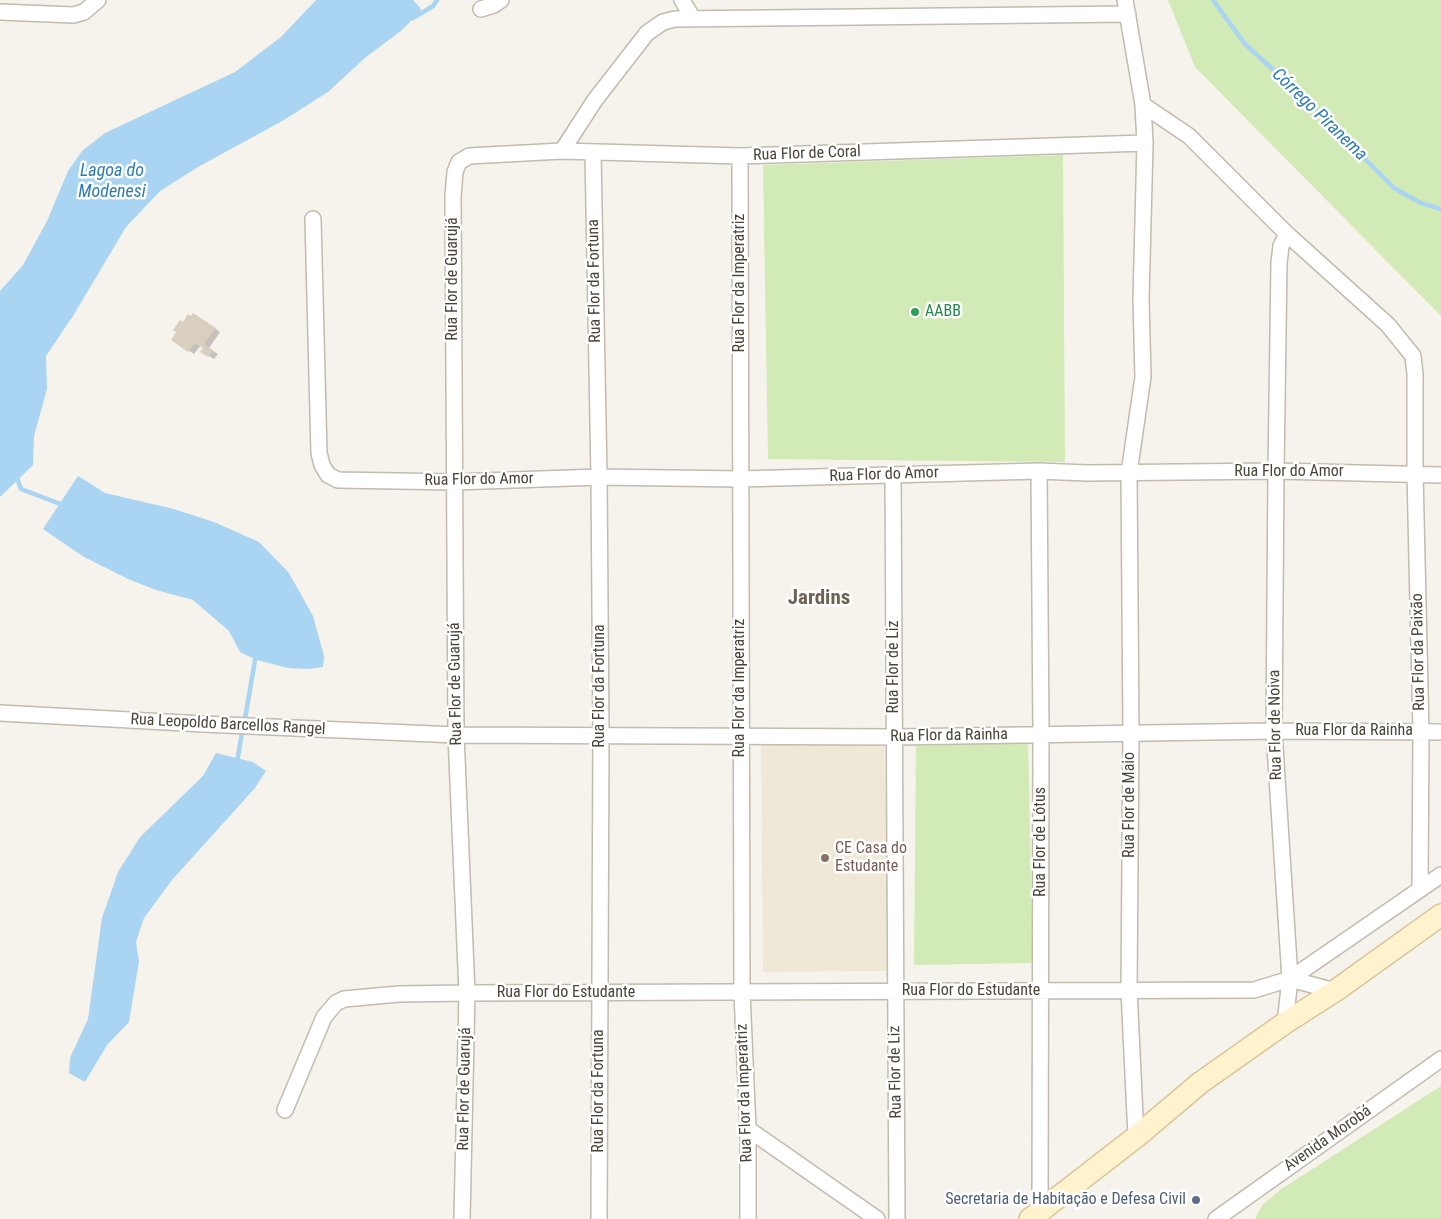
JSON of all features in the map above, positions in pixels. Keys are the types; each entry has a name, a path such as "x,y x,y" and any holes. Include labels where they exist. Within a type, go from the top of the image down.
{"main road":[{"path":"1035,1216 1200,1084 1285,1023 1336,992 1441,915"}],"street":[{"path":"0,12 73,15 84,12 98,0"},
{"path":"481,9 494,5 501,0"},
{"path":"682,0 692,17"},
{"path":"562,151 595,100 647,32 663,22 675,18 1127,7"},
{"name":"Rua Flor de Maio","path":"1127,7 1143,105 1145,143 1141,299 1143,377 1129,473 1131,733 1129,990 1136,1137"},
{"name":"Rua Flor da Paixão","path":"1143,105 1189,136 1286,234 1388,325 1412,356 1415,374 1415,474 1421,732 1420,889"},
{"name":"Rua Flor de Coral","path":"469,156 562,151 740,156 1145,143"},
{"name":"Rua Flor da Fortuna","path":"593,153 599,477 601,736 599,1219"},
{"name":"Rua Flor de Guarujá","path":"462,1219 467,993 456,735 453,196 455,172 459,162 469,156"},
{"name":"Rua Flor da Imperatriz","path":"740,156 740,735 742,993 748,1129 748,1219"},
{"name":"Rua Flor do Amor","path":"313,219 319,453 322,465 328,475 338,480 455,482 599,477 740,479 1039,471 1129,473 1276,471 1441,475"},
{"name":"Rua Flor de Noiva","path":"1285,1023 1290,979 1274,731 1280,263 1281,246 1286,234"},
{"name":"Rua Flor de Lótus","path":"1035,1216 1041,992 1039,471"},
{"name":"Rua Flor de Liz","path":"893,475 897,1219"},
{"name":"Rua Leopoldo Barcellos Rangel","path":"0,713 456,735"},
{"name":"Rua Flor da Rainha","path":"456,735 895,737 1274,731 1441,732"},
{"name":"Rua Flor do Estudante","path":"284,1110 324,1017 336,1003 344,999 400,994 467,993 1254,990 1290,979 1441,875"},
{"path":"1290,979 1336,992"},
{"name":"Avenida Morobá","path":"1216,1219 1441,1060"},
{"path":"748,1129 877,1219"}],"shaded area":[{"name":"CE Casa do Estudante","path":"761,743 884,745 891,971 763,972"}],"green space":[{"path":"1168,0 1441,0 1441,316 1195,67"},
{"name":"AABB","path":"1063,155 1065,462 768,459 763,165"},
{"path":"1028,742 1033,963 914,965 916,746"},
{"path":"1441,1086 1441,1219 1255,1219 1262,1205 1280,1190"}],"water":[{"name":"Lagoa do Modenesi","path":"316,0 413,0 421,9 402,30 366,57 328,92 284,120 198,167 160,191 126,227 73,316 46,356 47,389 34,436 33,465 0,497 0,291 23,265 47,221 68,171 82,151 105,133 235,72 281,37"},
{"path":"78,476 105,493 174,509 214,522 259,542 289,573 313,616 324,656 323,667 309,669 288,668 257,660 240,652 229,631 193,600 156,590 128,579 84,557 43,529"},
{"path":"216,753 253,762 266,771 255,788 172,880 144,918 136,942 139,961 129,1022 107,1045 85,1082 69,1073 70,1058 88,1019 102,918 118,872 140,837 203,776"}],"building":[{"path":"193,313 216,328 204,344 213,350 208,357 200,352 203,348 195,343 188,352 171,340 176,332 173,330 180,320 183,322 188,314 191,316"}],"waterway":[{"path":"413,18 433,6 437,0"},
{"name":"Córrego Piranema","path":"1213,0 1245,44 1302,96 1394,188 1421,203 1441,209"},
{"path":"16,475 21,489 63,505"},
{"path":"245,719 256,654"},
{"path":"237,762 242,733"}],"place":[{"name":"AABB","path":"915,312"},
{"name":"CE Casa do Estudante","path":"825,858"},
{"name":"Secretaria de Habitação e Defesa Civil","path":"1196,1200"}],"district":[{"name":"Jardins","path":"819,599"}]}
